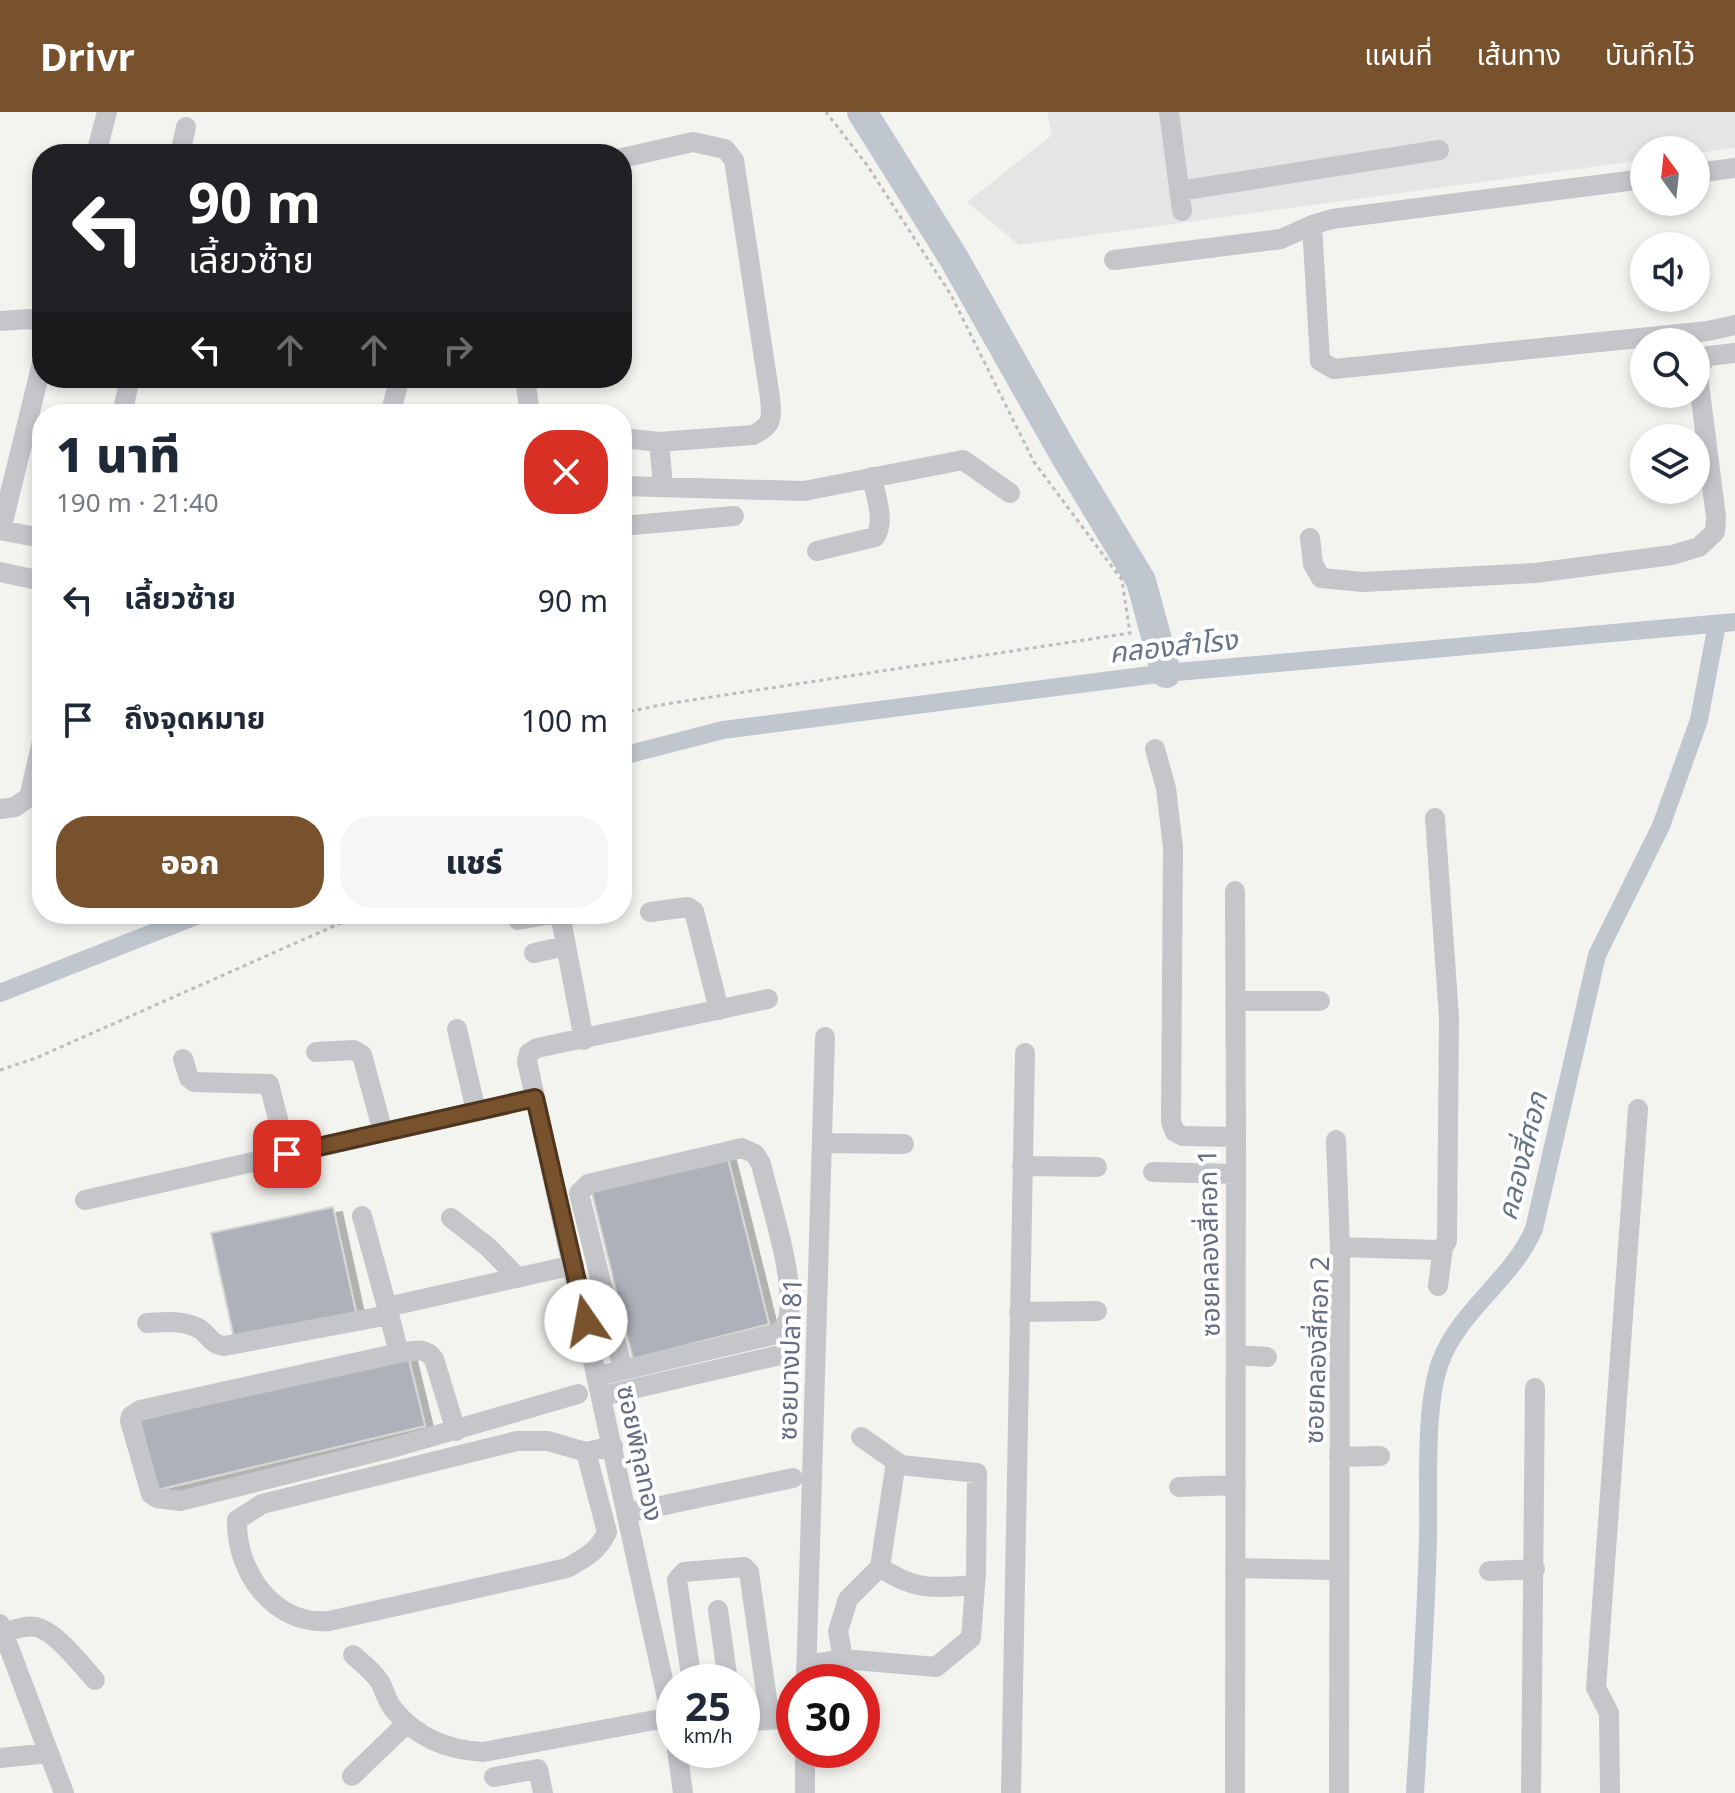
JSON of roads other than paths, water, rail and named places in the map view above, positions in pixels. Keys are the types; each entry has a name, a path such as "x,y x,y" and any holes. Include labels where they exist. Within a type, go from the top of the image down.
{"street":[{"path":"99,144 107,112"},
{"path":"1169,112 1181,201 1439,150"},
{"path":"182,144 186,127"},
{"path":"632,156 693,142 725,149 734,160 772,417 765,429 753,435 659,442 632,439"},
{"path":"1710,171 1735,168"},
{"path":"1114,260 1281,239 1332,219 1630,181"},
{"path":"1312,225 1320,361 1334,369 1708,331 1735,325"},
{"path":"0,321 32,320"},
{"path":"1310,538 1313,564 1321,578 1363,582 1535,573 1672,555 1699,547 1715,532 1716,517 1698,376 1700,365 1708,356 1735,353"},
{"path":"32,536 1,530 36,388"},
{"path":"659,442 663,486"},
{"path":"632,486 804,491 963,460 1010,493"},
{"path":"817,551 875,537 880,521 872,477"},
{"path":"632,525 734,516"},
{"path":"0,572 32,579"},
{"name":"ซอยคลองสี่ศอก 1","path":"1155,749 1166,788 1173,847 1171,1122 1175,1132 1183,1136 1236,1137 1235,1793"},
{"path":"0,809 15,807 29,797 32,784"},
{"path":"1435,818 1449,1017 1447,1241 1443,1247 1438,1286"},
{"path":"1235,891 1236,1137"},
{"path":"650,912 688,907 694,911 719,1010"},
{"path":"562,924 584,1040"},
{"path":"534,953 566,946"},
{"name":"ซอยพิกุลทอง","path":"660,1664 613,1446 594,1389 574,1265 527,1061 529,1053 537,1048 768,999"},
{"path":"1235,1001 1320,1001"},
{"path":"457,1029 476,1111"},
{"name":"ซอยบางปลา 81","path":"806,1664 825,1037"},
{"path":"316,1052 354,1050 362,1055 383,1132"},
{"path":"1011,1793 1025,1053"},
{"path":"183,1059 189,1078 194,1082 269,1084 287,1154"},
{"path":"85,1200 535,1098"},
{"path":"1610,1793 1609,1713 1596,1688 1638,1109"},
{"path":"1336,1140 1340,1247"},
{"path":"822,1143 904,1144"},
{"path":"594,1389 623,1370 777,1334 784,1328 788,1318 787,1273 761,1164 749,1150 742,1148 588,1184 579,1193 623,1370"},
{"path":"1022,1166 1097,1167"},
{"path":"1153,1172 1236,1174"},
{"path":"362,1216 399,1353"},
{"path":"451,1218 488,1247 518,1278"},
{"name":"ซอยคลองสี่ศอก 2","path":"1339,1793 1340,1247 1437,1250 1443,1247"},
{"path":"147,1323 178,1322 202,1330 216,1345 224,1346 388,1311 574,1265"},
{"path":"1019,1312 1097,1311"},
{"path":"456,1431 434,1359 429,1352 422,1350 135,1412 130,1421 151,1494 167,1501 180,1501 456,1431 594,1389 785,1354"},
{"path":"1236,1355 1267,1357"},
{"path":"1531,1793 1535,1388"},
{"path":"831,1664 843,1659 936,1667 971,1638 977,1473 901,1465 861,1437"},
{"path":"586,1452 607,1532 602,1544 591,1554 567,1568 359,1615 313,1622 303,1620 265,1596 250,1578 237,1531 237,1520 262,1504 517,1441 548,1441 586,1452 613,1446"},
{"path":"1339,1457 1380,1456"},
{"path":"843,1659 838,1631 848,1599 880,1567 896,1462"},
{"path":"627,1513 793,1478"},
{"path":"1179,1487 1236,1485"},
{"path":"689,1664 677,1580 684,1572 744,1567 749,1572 770,1720"},
{"path":"880,1567 900,1582 933,1588 975,1585"},
{"path":"1235,1568 1339,1570"},
{"path":"1489,1571 1535,1569"},
{"path":"718,1610 726,1664"},
{"path":"64,1793 2,1629 36,1627 51,1633 95,1680"},
{"path":"353,1655 372,1672 394,1710 407,1723 434,1743 457,1750 483,1752 656,1728"},
{"path":"760,1721 776,1720"},
{"path":"352,1776 407,1723"},
{"path":"0,1758 49,1753"},
{"path":"680,1768 683,1793"},
{"path":"805,1768 805,1793"},
{"path":"494,1777 538,1769 543,1793"}],"waterway":[{"path":"862,112 953,257 1063,452 1141,581 1166,673"},
{"name":"คลองสำโรง","path":"632,753 723,730 1166,673 1735,622"},
{"name":"คลองสี่ศอก","path":"1415,1793 1426,1602 1429,1425 1435,1381 1440,1363 1460,1327 1513,1264 1534,1229 1597,955 1661,826 1699,720 1717,624"},
{"name":"คลองสำโรง","path":"0,993 176,924"}]}
